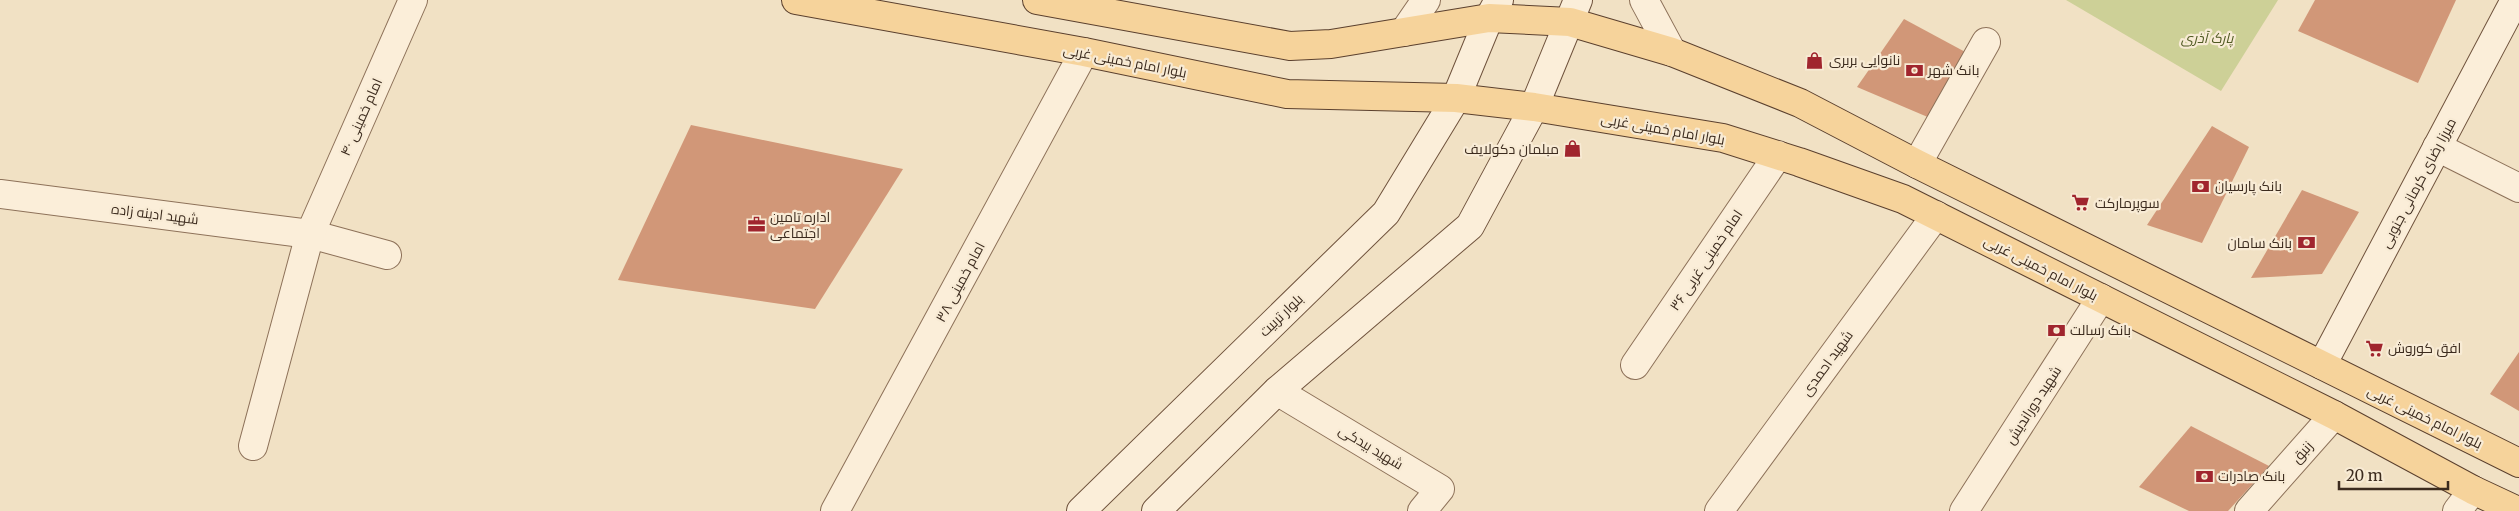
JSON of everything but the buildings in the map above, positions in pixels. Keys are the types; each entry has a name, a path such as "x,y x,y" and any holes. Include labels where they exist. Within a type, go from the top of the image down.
{"main road":[{"name":"بلوار امام خمینی غربی","path":"796,0 1084,52 1287,94 1456,98 1534,108 1723,138 1778,155 1903,199 2334,415 2473,490 2518,511"},
{"path":"1037,0 1290,46 1331,44 1404,32 1494,9"},
{"name":"بلوار امام خمینی غربی","path":"1494,9 1574,11 1800,103 1917,164 2519,463"}],"street":[{"name":"امام خمینی ۴۰","path":"253,446 310,234 413,0"},
{"path":"1404,32 1426,0"},
{"path":"1644,0 1672,52"},
{"name":"میرزا رضای کرمانی جنوبی","path":"2322,365 2515,0"},
{"name":"بلوار تربیت","path":"1081,511 1386,213 1456,98 1494,9"},
{"path":"1156,511 1277,391 1470,226 1534,108 1574,11"},
{"path":"1917,164 1986,42"},
{"name":"۳۸ امام خمینی","path":"835,511 1084,52"},
{"path":"2437,147 2519,188"},
{"name":"امام خمینی غربی ۳۶","path":"1635,365 1778,155"},
{"name":"شهید ادینه زاده","path":"0,194 310,234 387,255"},
{"name":"شهید احمدی","path":"1719,511 1936,215"},
{"name":"شهید دوراندیش","path":"1964,511 2101,298"},
{"name":"شهید بیدکی","path":"1277,391 1440,489 1422,511"},
{"name":"زنبق","path":"2249,511 2334,415"},
{"path":"2456,511 2473,490"}],"green space":[{"name":"پارک آذری","path":"2066,0 2278,0 2221,91"}],"place":[{"name":"نانوایی بربری","path":"1815,60"},
{"name":"بانک شهر","path":"1914,70"},
{"name":"مبلمان دکولایف","path":"1573,149"},
{"name":"بانک پارسیان","path":"2201,186"},
{"name":"سوپرمارکت","path":"2081,203"},
{"name":"اداره تامین اجتماعی","path":"756,225"},
{"name":"بانک سامان","path":"2306,243"},
{"name":"بانک رسالت","path":"2056,330"},
{"name":"افق کوروش","path":"2374,348"},
{"name":"بانک صادرات","path":"2204,476"}]}
